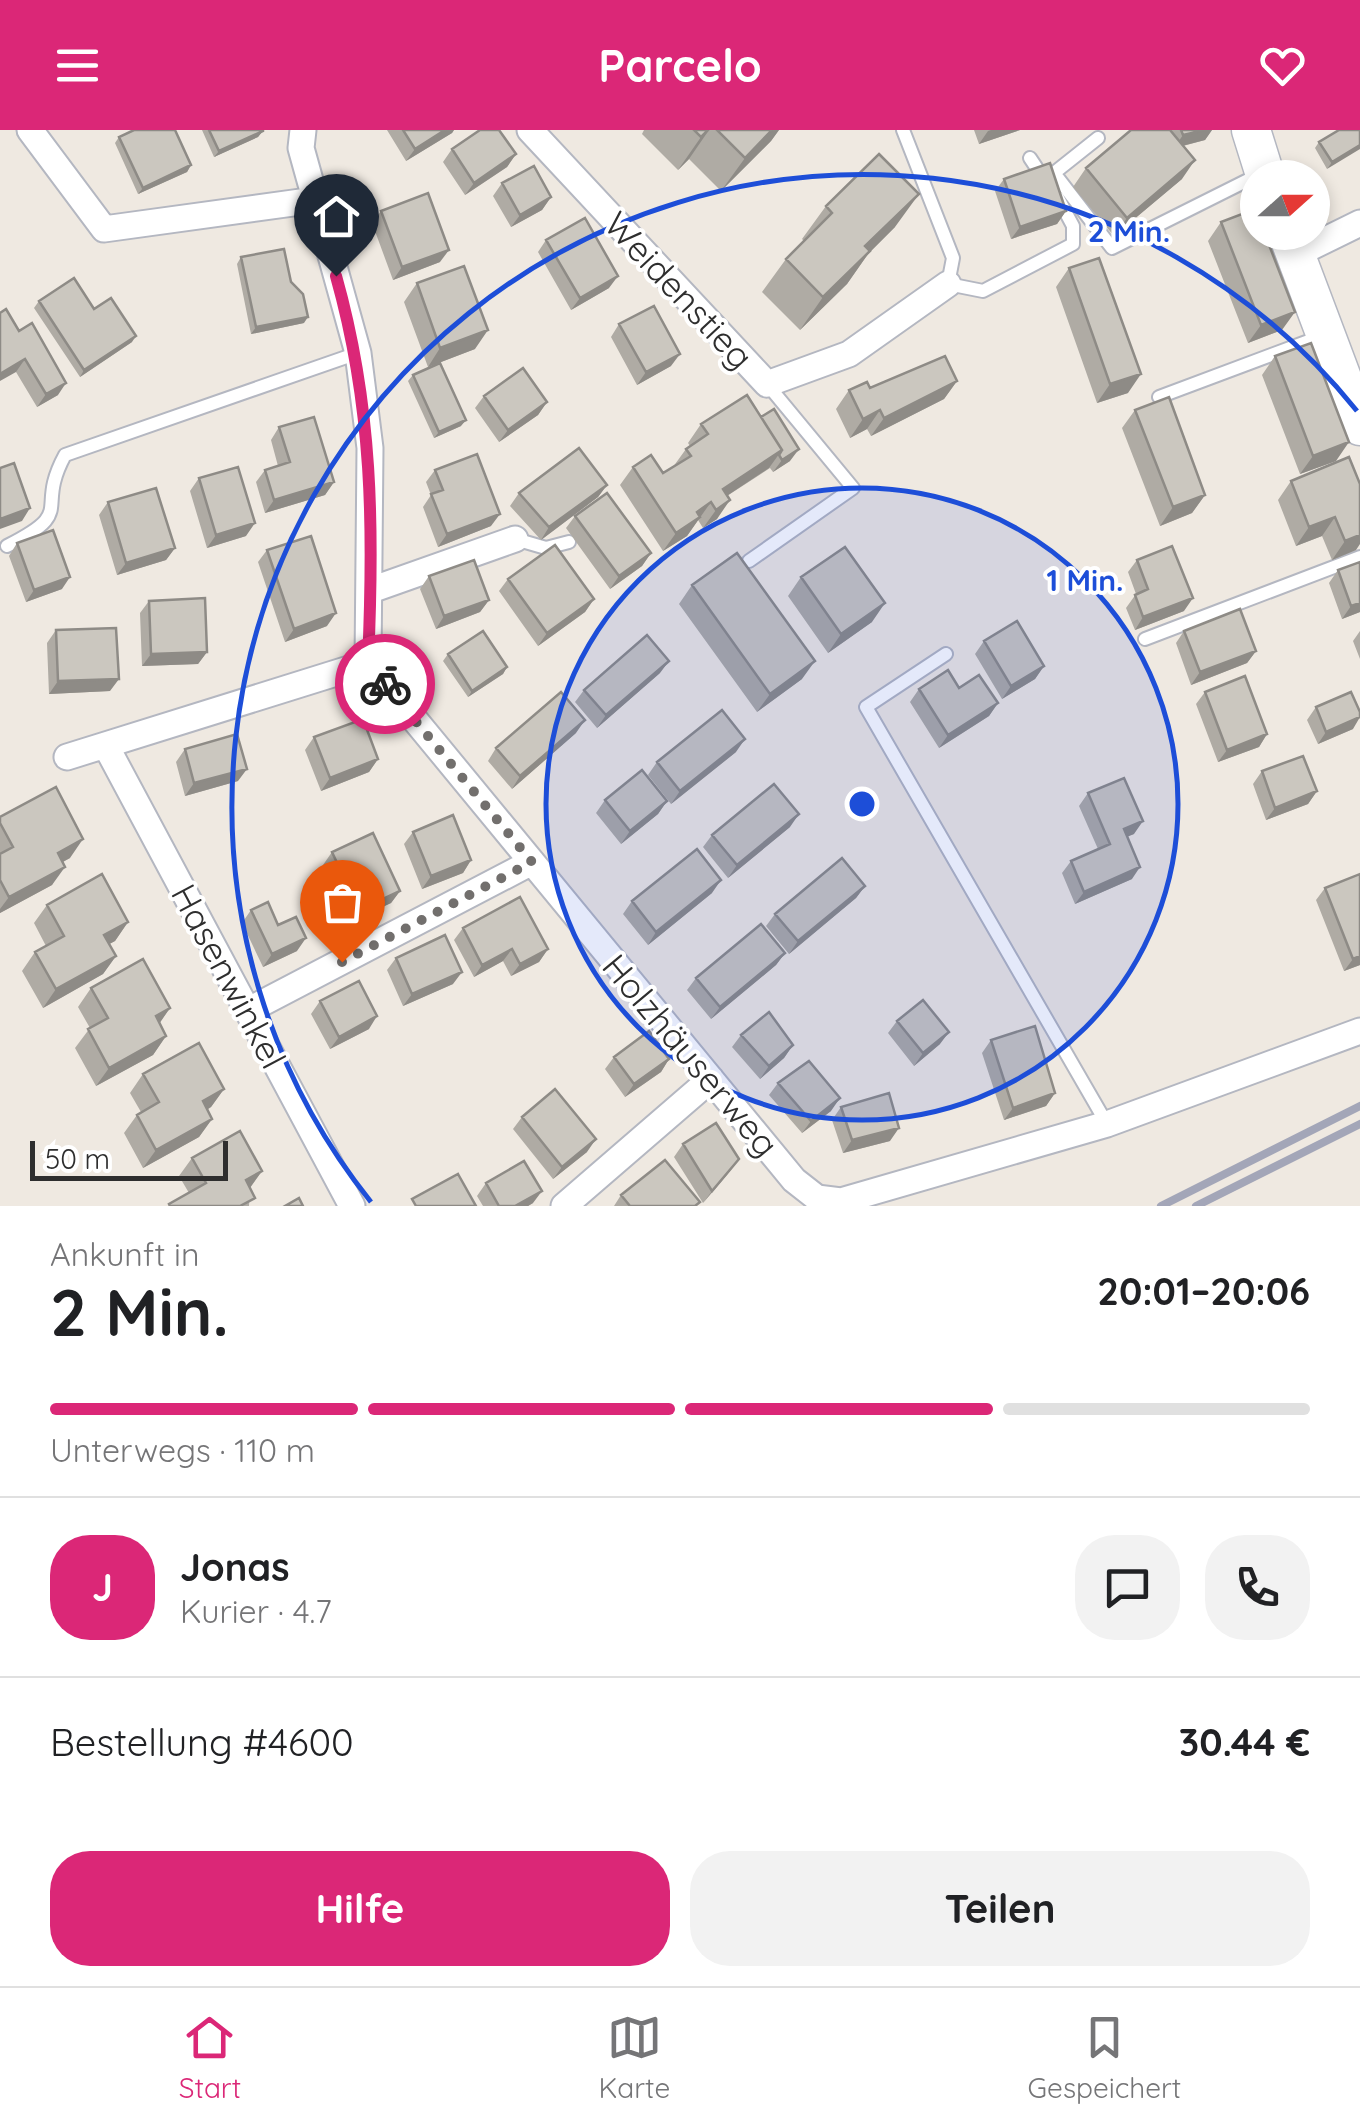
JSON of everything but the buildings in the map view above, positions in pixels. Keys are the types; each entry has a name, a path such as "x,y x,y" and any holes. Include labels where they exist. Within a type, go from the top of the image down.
{"main road":[{"path":"1251,130 1260,160"},
{"path":"1293,250 1360,426"}],"street":[{"path":"30,130 104,229 315,200"},
{"path":"67,757 368,663 372,590 370,448 358,353 301,148 302,130"},
{"name":"Weidenstieg","path":"530,130 767,384 849,354 948,284"},
{"path":"1330,232 1360,223"},
{"path":"372,590 515,539"},
{"name":"Holzhäuserweg","path":"368,663 813,1202 840,1201 1107,1124 1360,1031"},
{"name":"Hasenwinkel","path":"106,746 352,1206"},
{"path":"247,1011 532,862"},
{"path":"564,1206 711,1078"}],"lane":[{"path":"904,130 953,258 948,284 983,291 1073,244 1076,238 1064,207 1030,158"},
{"path":"1098,138 1054,173 1112,248 1240,187"},
{"path":"1159,397 1325,335"},
{"path":"7,546 46,526 52,513 50,484 66,455 358,353"},
{"path":"749,561 853,488 767,384"},
{"path":"515,539 546,548 569,542"},
{"path":"1145,639 1360,557"},
{"path":"946,654 866,707 1107,1124"}],"railway":[{"path":"1161,1206 1360,1106"},
{"path":"1196,1206 1360,1124"}],"way so far":[{"path":"342,962 532,862 385,684"}],"route":[{"path":"336,276 358,353 370,448 372,590 368,663 385,684"}]}
